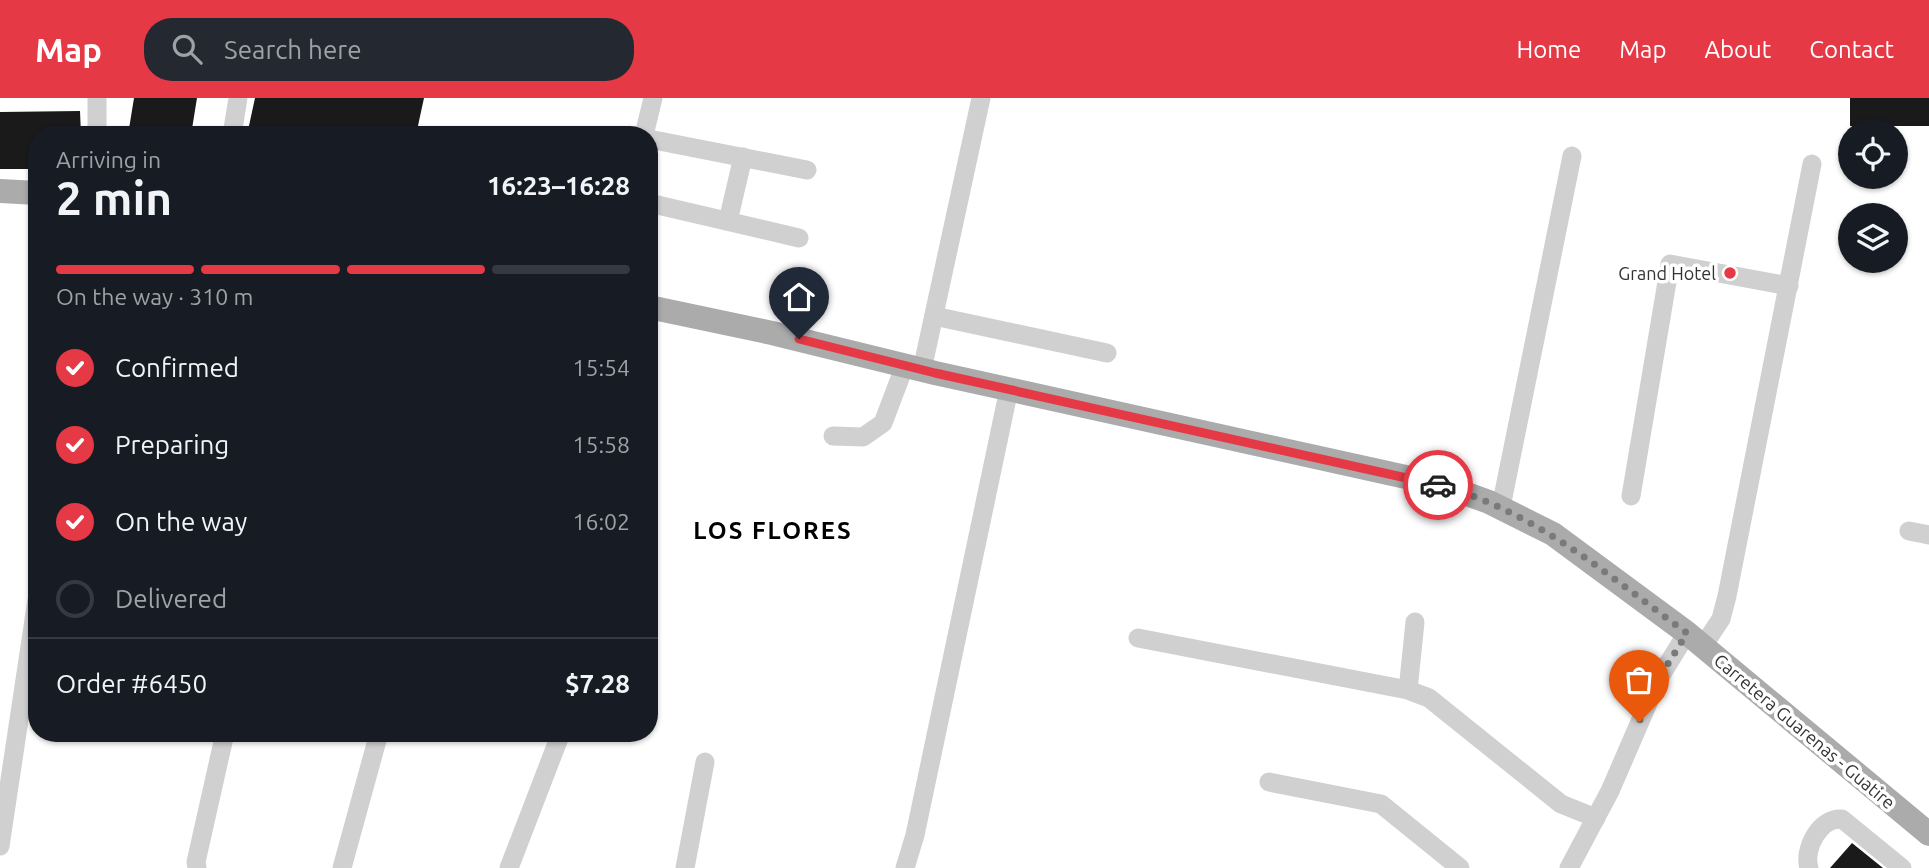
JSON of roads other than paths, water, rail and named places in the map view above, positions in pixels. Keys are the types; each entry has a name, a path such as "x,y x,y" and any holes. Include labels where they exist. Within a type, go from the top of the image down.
{"main road":[{"path":"0,191 28,193"},
{"name":"Carretera Guarenas - Guatire","path":"658,309 1442,485 1502,507 1553,534 1695,640 1929,834"}],"street":[{"path":"97,98 97,126"},
{"path":"233,126 238,98"},
{"path":"646,126 653,98"},
{"path":"833,436 863,437 883,423 913,368 933,316 981,98"},
{"path":"658,141 807,170"},
{"path":"1502,507 1572,156"},
{"path":"728,221 743,157"},
{"path":"1569,868 1597,818 1653,690 1695,640 1721,619 1812,164"},
{"path":"658,205 799,238"},
{"path":"1631,496 1670,264 1789,286"},
{"path":"933,316 1107,353"},
{"path":"905,868 915,835 1009,389"},
{"path":"1909,531 1929,535"},
{"path":"1408,690 1415,622"},
{"path":"1138,638 1408,690 1429,698 1561,804 1597,818"},
{"path":"0,846 28,660"},
{"path":"197,868 223,742"},
{"path":"342,868 377,742"},
{"path":"509,868 558,742"},
{"path":"685,868 705,762"},
{"path":"1269,782 1381,804 1460,868"},
{"path":"1809,868 1807,853 1823,824 1836,818 1842,819 1902,868"}],"place":[{"name":"Grand Hotel","path":"1730,273"}],"district":[{"name":"LOS FLORES","path":"773,530"}]}
